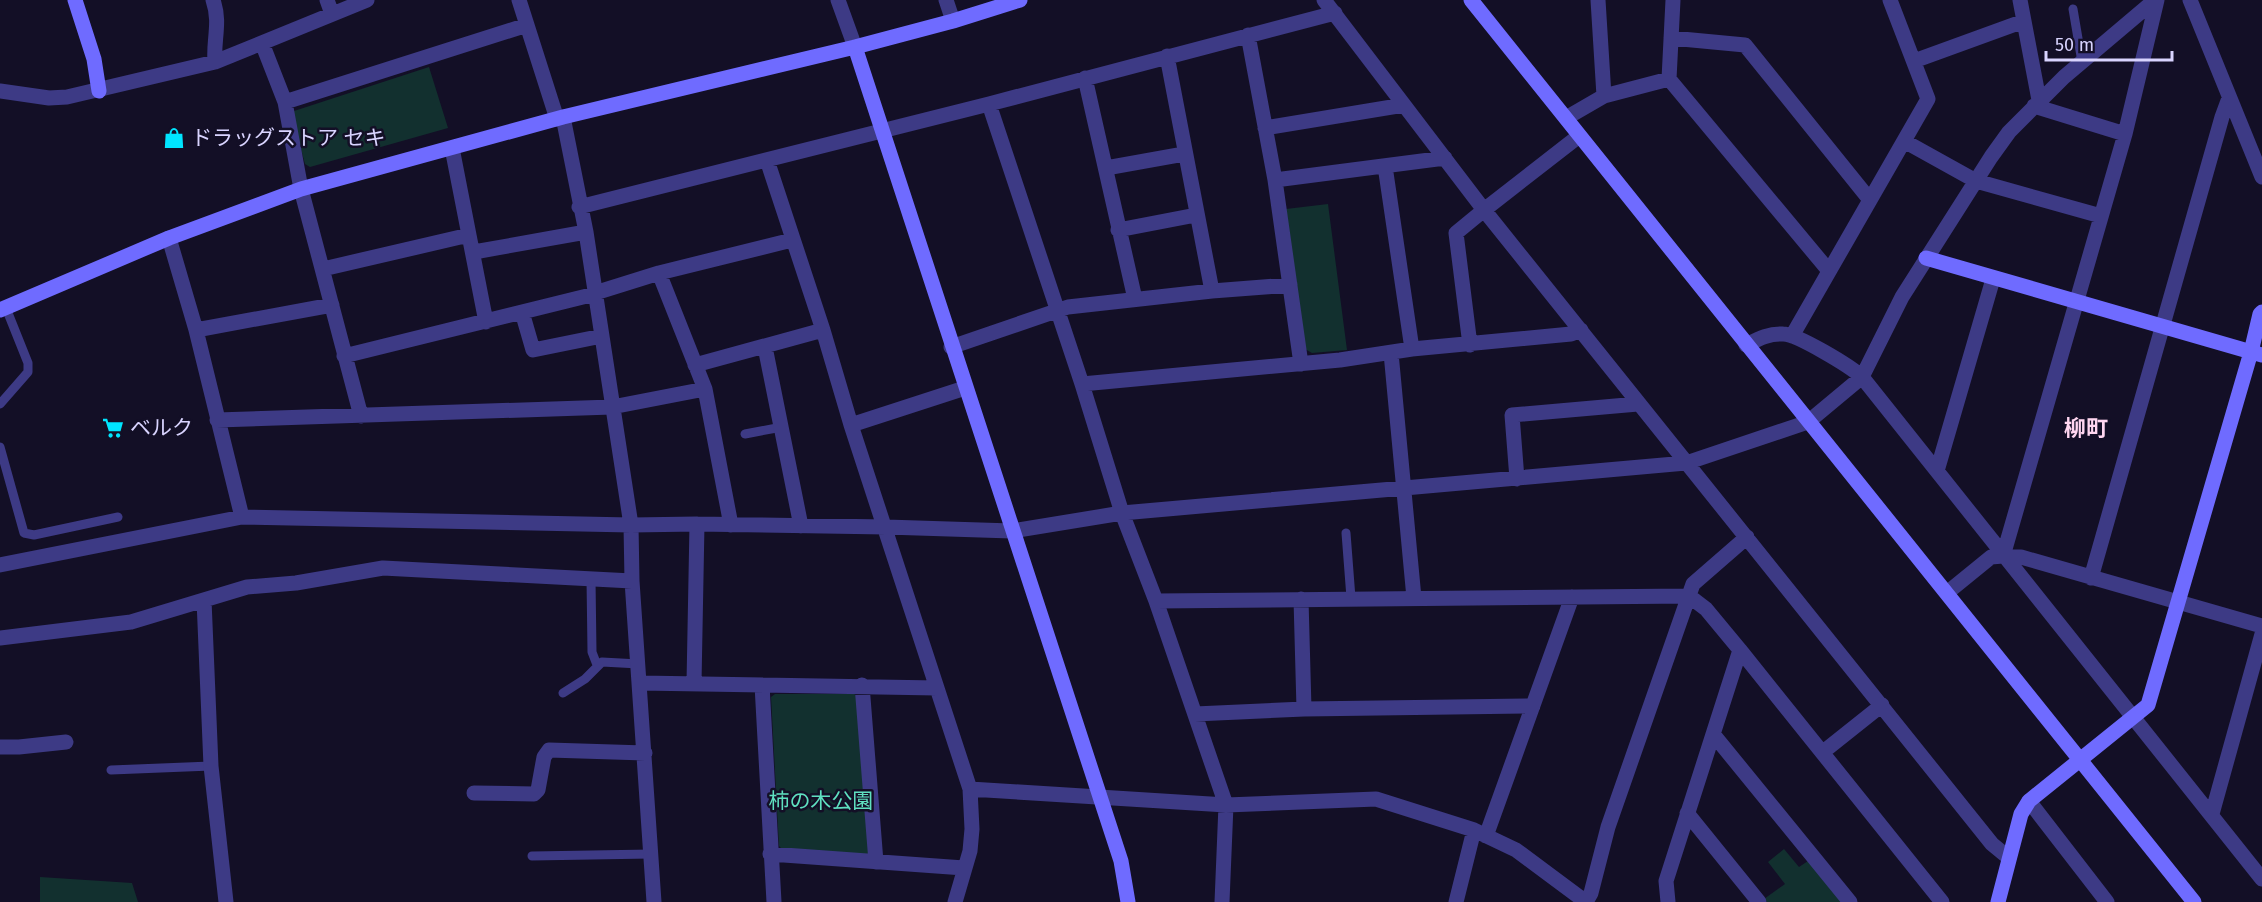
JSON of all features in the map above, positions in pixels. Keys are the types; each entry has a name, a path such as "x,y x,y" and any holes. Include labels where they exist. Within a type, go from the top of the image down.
{"street":[{"path":"75,0 94,59 99,91"},
{"path":"213,0 218,27 215,62"},
{"path":"0,91 49,98 67,98 99,91 215,62 262,43 330,7 367,0"},
{"path":"519,0 560,118 585,232 631,525 632,581 654,902"},
{"path":"838,0 883,131 951,346 1121,861 1128,902"},
{"path":"945,0 953,21"},
{"path":"3,309 170,238 301,189 560,118 855,47 953,21 1020,0"},
{"path":"1324,0 1484,210 1638,404 1992,844 2009,858"},
{"path":"1472,0 1746,345 2082,759 2194,902"},
{"path":"1598,0 1604,96"},
{"path":"1673,0 1669,79 1829,271"},
{"path":"1792,336 1928,99 1890,0"},
{"path":"2020,0 2037,103"},
{"path":"0,565 242,517 1012,531 1122,513 1686,463 1808,422 1862,377 1902,297 2009,132 2082,62 2156,0"},
{"path":"2003,556 2125,134 2156,0"},
{"path":"2190,0 2262,177"},
{"path":"579,207 989,104 1335,13"},
{"path":"1914,61 2024,21"},
{"path":"285,102 527,25"},
{"path":"1248,35 1275,180 1301,364"},
{"path":"1671,38 1745,45 1870,201"},
{"path":"262,43 285,102 301,189 361,416"},
{"path":"1167,56 1212,291"},
{"path":"1085,78 1135,298"},
{"path":"1566,118 1604,96 1669,79"},
{"path":"2091,578 2161,327 2229,98"},
{"path":"2037,103 2125,134"},
{"path":"989,104 1082,384 1122,513 1156,601 1226,806 1222,902"},
{"path":"1265,128 1404,105"},
{"path":"1470,345 1456,233 1579,136"},
{"path":"1904,141 1976,180 2102,216"},
{"path":"452,148 486,322"},
{"path":"1106,168 1184,154"},
{"path":"1275,180 1445,158"},
{"path":"767,160 970,789 972,830 970,851 955,902"},
{"path":"1385,166 1412,349"},
{"path":"1118,230 1196,215"},
{"path":"474,252 585,232"},
{"path":"324,269 469,235"},
{"path":"170,238 196,330 242,517"},
{"path":"344,356 486,322 595,293 659,273 792,240"},
{"path":"1926,258 2256,354"},
{"path":"659,273 705,389 731,525"},
{"path":"1937,471 1993,279"},
{"path":"951,346 1068,307 1135,298 1290,285"},
{"path":"196,330 332,304"},
{"path":"1998,902 2021,814 2029,801 2145,708 2151,697 2256,354 2261,310"},
{"path":"522,312 533,350 602,336"},
{"path":"695,365 823,330"},
{"path":"1082,384 1301,364 1412,349 1571,334 1581,330"},
{"path":"1746,345 1774,334 1792,336 1852,368 1862,377 2262,879"},
{"path":"765,347 801,526"},
{"path":"1391,353 1414,598"},
{"path":"851,425 965,388"},
{"path":"217,420 612,407 705,389"},
{"path":"1517,479 1512,415 1638,404"},
{"path":"694,683 697,524"},
{"path":"970,789 1226,806 1376,799 1480,833 1516,850 1586,902 1591,893 1608,827 1693,584 1747,537"},
{"path":"1948,592 1991,557 2021,557 2262,626"},
{"path":"0,638 131,622 247,587 296,584 383,568 632,581"},
{"path":"1156,601 1689,596 1706,609 1740,650 1942,902"},
{"path":"1456,902 1480,833 1533,706 1572,597"},
{"path":"1301,599 1304,709"},
{"path":"204,600 212,766 226,902"},
{"path":"2212,814 2262,634"},
{"path":"1668,902 1666,881 1740,650"},
{"path":"640,683 937,688"},
{"path":"762,685 774,902"},
{"path":"862,686 876,862"},
{"path":"1823,752 1882,705"},
{"path":"1195,714 1304,709 1533,706"},
{"path":"1713,734 1850,902"},
{"path":"0,747 66,742"},
{"path":"474,793 534,794 538,790 544,757 549,750 645,753"},
{"path":"2029,801 2093,895 2107,902"},
{"path":"1687,813 1759,902"},
{"path":"770,854 964,868"}],"lane":[{"path":"2073,9 2082,62"},
{"path":"0,404 28,372 28,363 3,309"},
{"path":"745,434 782,428"},
{"path":"0,447 24,533 34,535 118,517"},
{"path":"1346,533 1351,598"},
{"path":"591,579 592,652 597,665"},
{"path":"563,693 585,679 602,662 639,664"},
{"path":"111,770 212,766"},
{"path":"532,856 651,854"}],"green space":[{"path":"429,67 448,128 310,167 305,164 291,112"},
{"path":"1328,204 1347,350 1312,353 1305,349 1286,209"},
{"name":"柿の木公園","path":"775,694 854,694 859,697 869,853 865,855 783,850 779,846 771,697"},
{"path":"1784,849 1799,867 1808,861 1843,902 1767,902 1764,899 1785,884 1768,862"},
{"path":"40,877 132,883 138,902 40,902"}],"place":[{"name":"ドラッグストア セキ","path":"174,138"},
{"name":"ベルク","path":"113,428"}],"district":[{"name":"柳町","path":"2086,428"}]}
